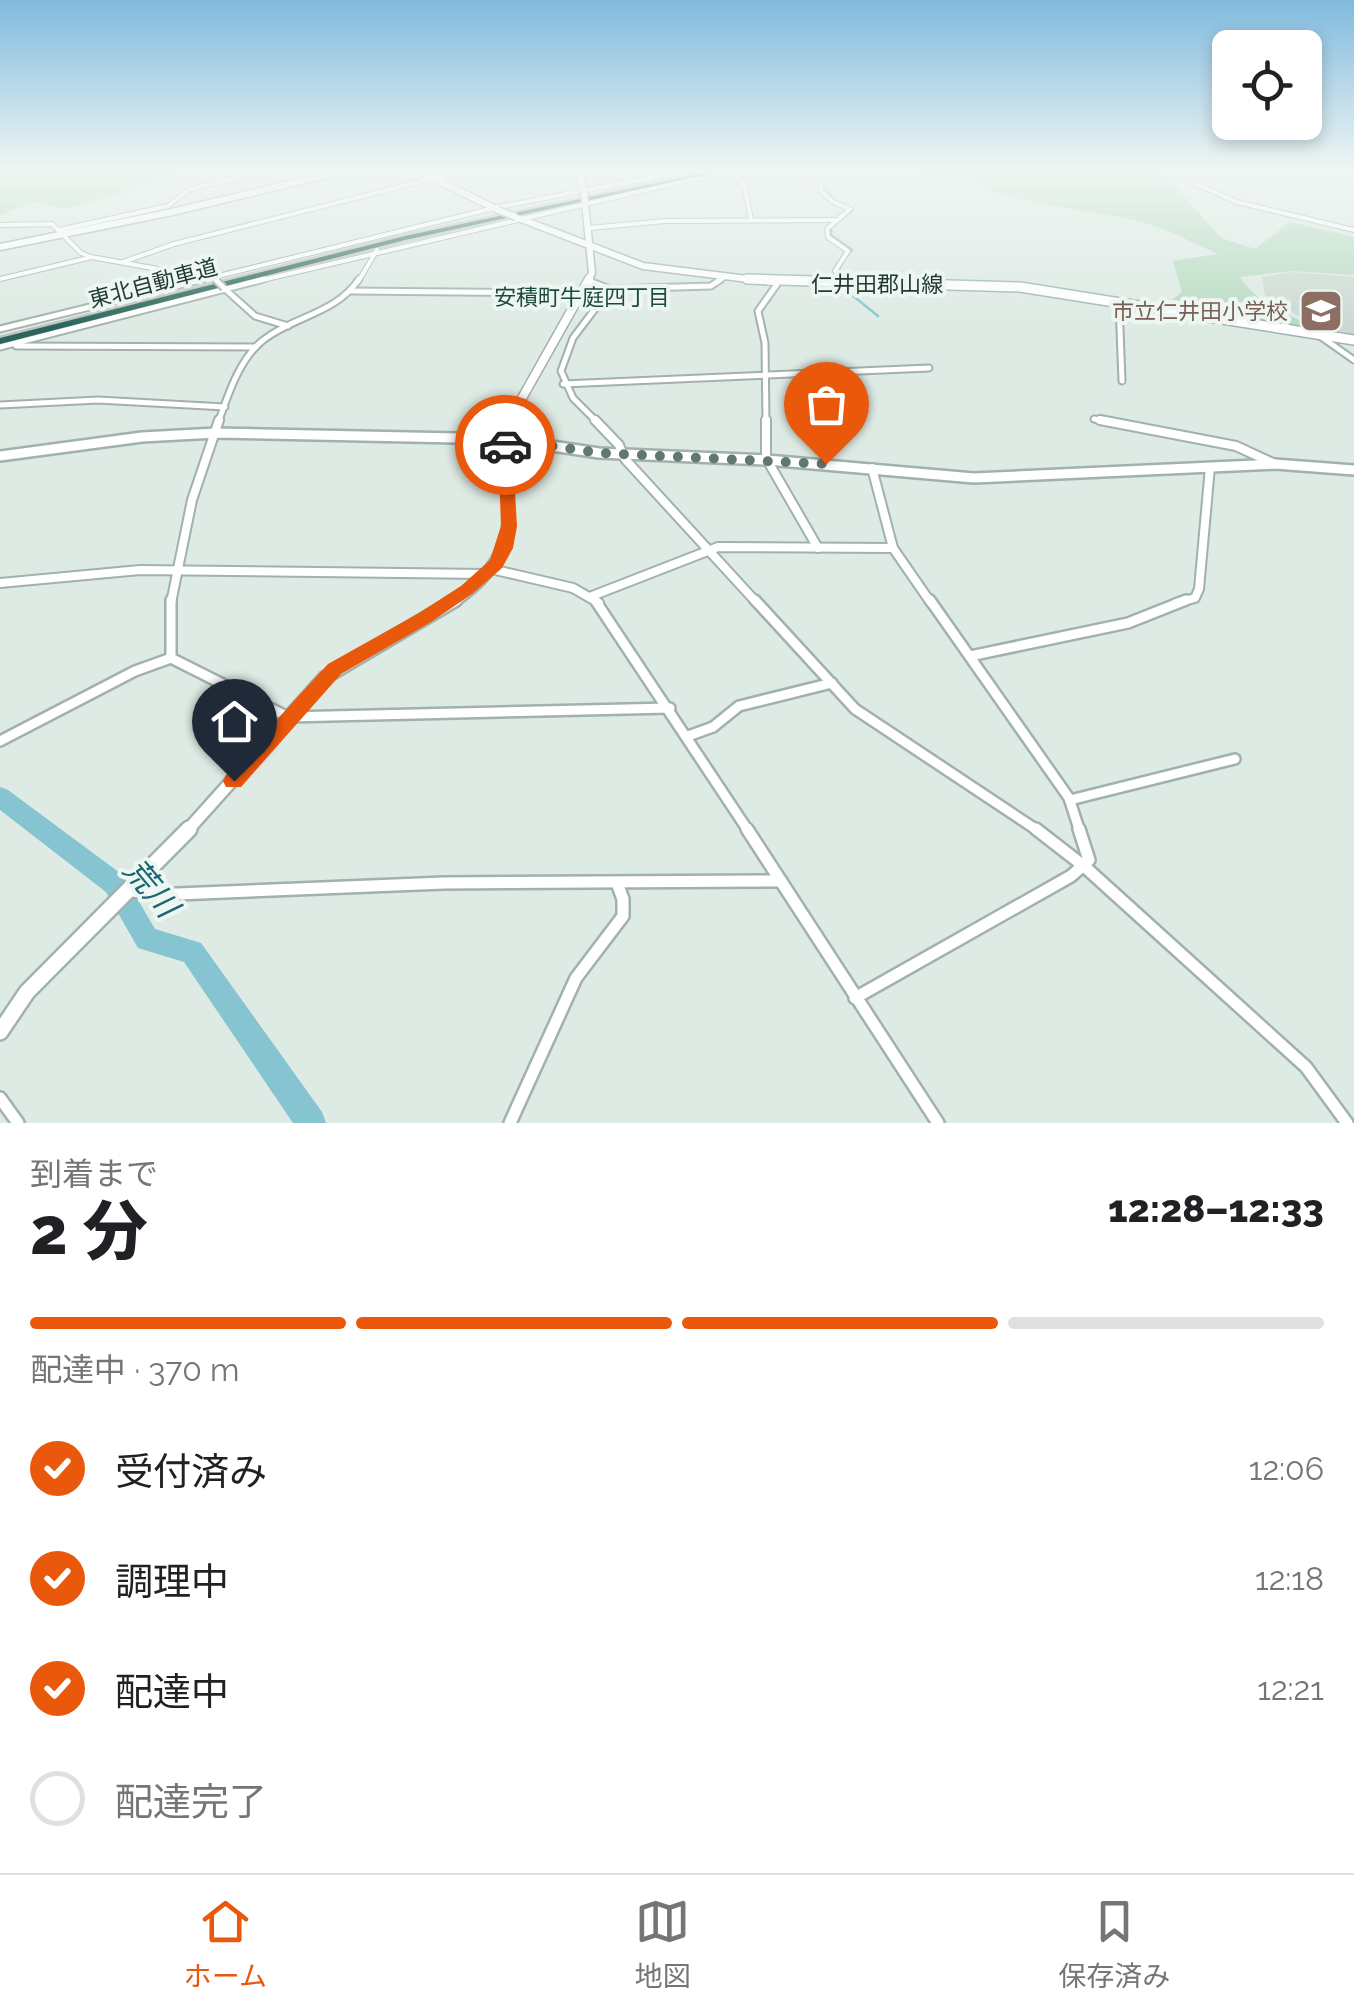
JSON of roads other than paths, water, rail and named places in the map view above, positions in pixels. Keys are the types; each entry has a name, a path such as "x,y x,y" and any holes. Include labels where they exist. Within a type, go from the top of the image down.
{"highway":[{"name":"東北自動車道","path":"2,340 463,222"},
{"name":"東北自動車道","path":"2,340 481,222"}],"main road":[{"name":"仁井田郡山線","path":"530,222 650,268 776,282 990,285 1354,340"}],"street":[{"path":"0,246 100,222"},
{"path":"61,232 105,222"},
{"path":"123,262 149,251 255,222"},
{"path":"2,340 211,275 438,222"},
{"path":"2,340 499,222"},
{"path":"0,1032 27,992 129,890 324,678 345,661 425,618 489,572 505,548 509,526 505,439 512,407 589,281 592,273 587,222"},
{"path":"588,228 642,222"},
{"path":"818,548 767,460 765,343 758,312 776,282 842,278 835,270 848,250 827,236 827,228 833,222"},
{"path":"1321,222 1354,230"},
{"path":"0,225 50,224 81,253 91,257 211,275 256,316 288,326"},
{"path":"171,658 168,634 175,570 225,407 256,346 351,291 377,250"},
{"path":"0,278 91,257"},
{"path":"589,281 610,289 711,286 723,278"},
{"path":"610,289 565,353 563,384 624,454 860,713 1050,838 1085,867 1294,1055 1323,1086 1347,1123"},
{"path":"351,291 581,293"},
{"path":"1119,303 1122,381"},
{"path":"1320,336 1354,360"},
{"path":"2,340 256,346"},
{"path":"563,384 929,368"},
{"path":"0,405 98,400 225,407"},
{"path":"1094,420 1236,446 1275,464"},
{"path":"0,456 142,437 216,433 505,439 624,454 767,460 1006,479 1275,464 1354,470"},
{"path":"970,656 1128,622 1195,598 1200,589 1210,467"},
{"path":"855,998 1085,867 1089,860 1070,800 893,548 872,468"},
{"path":"0,583 122,571 489,572 592,596 710,549 893,548"},
{"path":"592,596 670,708 938,1123"},
{"path":"0,741 136,671 171,658 288,717 670,708"},
{"path":"688,736 713,727 738,706 832,683"},
{"path":"1070,800 1236,759"},
{"path":"129,890 172,894 444,883 781,881"},
{"path":"510,1123 576,978 623,916 624,899 618,883"},
{"path":"0,1098 18,1123"}],"waterway":[{"path":"837,223 831,228 831,235 852,250 843,260"},
{"path":"839,267 847,291 878,316"},
{"name":"荒川","path":"0,797 115,884 147,939 192,952 311,1123"}],"place":[{"name":"市立仁井田小学校","path":"1321,311"}],"district":[{"name":"安積町牛庭四丁目","path":"582,297"}]}
